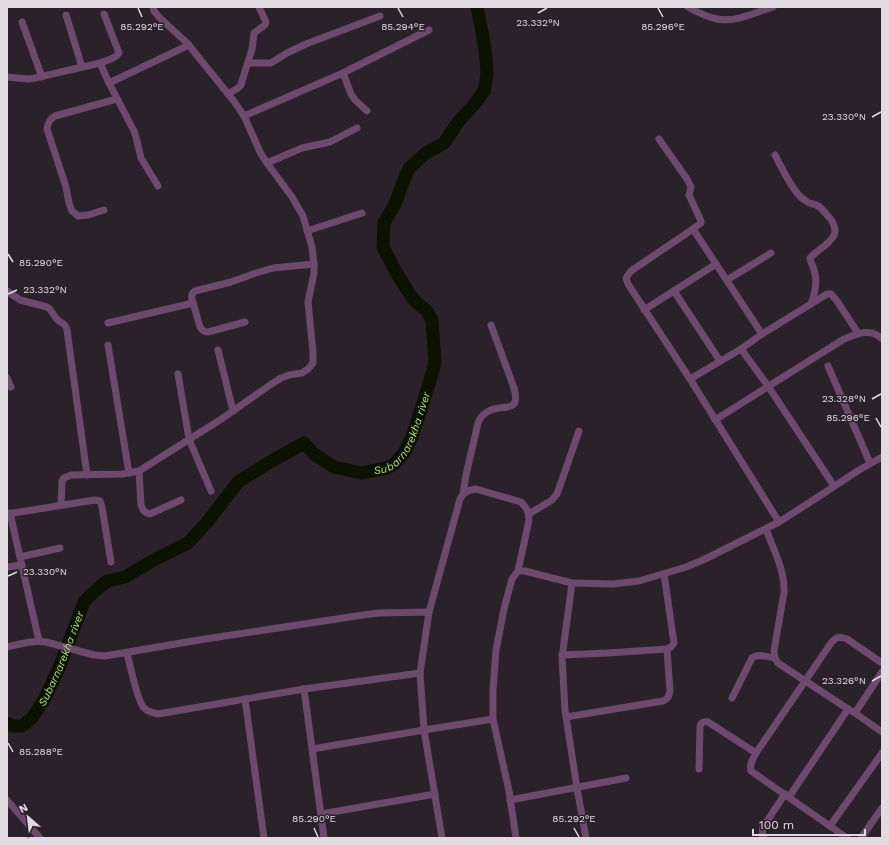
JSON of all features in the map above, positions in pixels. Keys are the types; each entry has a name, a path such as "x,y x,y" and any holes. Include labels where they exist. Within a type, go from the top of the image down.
{"street":[{"path":"61,505 62,481 64,478 71,475 122,474 139,471 233,411 270,385 285,377 302,373 313,363 308,302 314,273 314,264 312,247 298,206 267,163 256,144 244,116 228,94 189,45 160,18 154,11 153,7"},
{"path":"228,94 241,85 252,49 254,34 265,25 266,22 259,7"},
{"path":"688,7 711,18 723,20 735,19 773,7"},
{"path":"7,77 28,79 100,63 118,56 119,52 104,14"},
{"path":"66,15 82,67"},
{"path":"248,63 271,62 306,44 380,16"},
{"path":"22,22 42,76"},
{"path":"244,116 343,73 429,30"},
{"path":"109,83 189,45"},
{"path":"100,63 136,137 141,158 158,186"},
{"path":"343,73 351,94 367,111"},
{"path":"104,210 88,215 78,216 72,210 47,129 51,118 55,116 117,99"},
{"path":"267,163 302,148 330,142 357,128"},
{"path":"659,139 684,173 691,187 689,195 701,220 701,224 631,271 626,278 644,310 690,379 779,522"},
{"path":"775,155 798,195 807,202 821,208 832,221 834,226 834,236 831,240 810,258 816,277 814,294 810,304"},
{"path":"307,231 362,213"},
{"path":"693,229 762,334"},
{"path":"727,280 771,253"},
{"path":"245,322 208,332 201,330 191,295 195,291 231,282 273,268 314,264"},
{"path":"644,310 716,264"},
{"path":"7,291 20,300 50,308 56,318 64,322 66,325 87,475"},
{"path":"674,291 720,361"},
{"path":"690,379 741,349 762,334 827,294 831,294 837,301 858,333"},
{"path":"108,324 193,302"},
{"path":"463,494 478,423 481,417 489,411 508,407 516,401 514,388 491,325"},
{"path":"715,420 844,339 858,333 868,332 878,335 882,339"},
{"path":"108,345 129,473"},
{"path":"741,349 768,386 834,486"},
{"path":"218,350 233,411"},
{"path":"828,366 870,463"},
{"path":"178,374 189,439 211,491"},
{"path":"7,378 11,387"},
{"path":"529,514 552,500 556,494 580,430"},
{"path":"518,571 525,570 572,583 613,584 664,574 703,560 766,529 816,499 870,463 882,457"},
{"path":"139,471 140,505 146,513 150,514 181,500"},
{"path":"442,838 424,730 420,673 429,612 460,499 468,490 476,489 521,502 526,507 529,514 518,571 512,579 504,609 496,650 493,690 493,719 501,751 516,838"},
{"path":"42,641 9,514 95,500 100,501 111,562"},
{"path":"766,529 783,574 784,583 784,592 774,651 775,658 778,663 882,732"},
{"path":"20,556 60,548"},
{"path":"7,568 22,565"},
{"path":"562,655 667,649 672,647 674,643 664,574"},
{"path":"572,583 562,655 565,710 586,838"},
{"path":"7,647 29,642 42,641 94,656 105,656 362,615 429,612"},
{"path":"847,838 751,770 750,767 756,754 835,638 841,636 847,639 882,663"},
{"path":"566,717 663,701 667,699 670,691 667,649"},
{"path":"127,653 139,700 143,708 158,714 304,689 420,673"},
{"path":"732,698 752,658 759,655 775,658"},
{"path":"764,838 762,835 763,827 882,672"},
{"path":"304,689 324,838"},
{"path":"245,699 264,838"},
{"path":"312,749 493,719"},
{"path":"700,769 700,727 701,723 704,722 708,722 756,754"},
{"path":"830,826 882,753"},
{"path":"510,800 626,778"},
{"path":"321,814 435,794"},
{"path":"7,800 40,838"},
{"path":"861,838 882,808"}],"waterway":[{"name":"Subarnarekha river","path":"7,723 13,726 22,726 32,718 44,700 59,668 84,602 107,581 125,577 152,561 188,543 208,521 238,482 304,443 314,454 334,467 361,473 387,468 393,465 404,453 412,437 435,363 432,320 427,311 416,302 409,293 383,247 384,223 395,204 409,168 426,153 444,143 459,121 484,91 487,75 486,58 477,7"}]}
